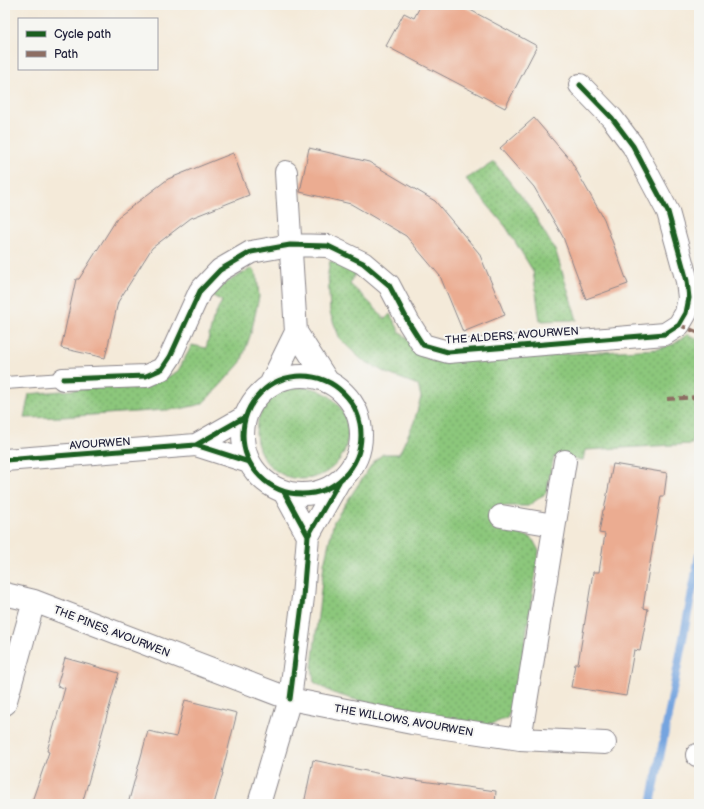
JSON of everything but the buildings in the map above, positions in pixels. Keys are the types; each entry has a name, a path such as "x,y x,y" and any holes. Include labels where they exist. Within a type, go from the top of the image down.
{"street":[{"name":"THE ALDERS, AVOURWEN","path":"62,379 146,376 162,369 170,357 200,291 220,270 250,252 290,245 328,246 363,264 389,285 409,323 423,344 448,352 665,334 679,325 686,313 689,298 683,267 668,212 633,146 612,118 580,85"},
{"path":"286,172 296,332 328,382"},
{"path":"270,385 296,332"},
{"path":"298,376 313,377 328,382 342,392 352,405 359,420 361,437 358,454 351,469 339,481 327,489 313,494 284,492 270,485 258,475 249,462 244,447 242,432 245,417 251,404 259,394 270,385 284,379 298,376"},
{"name":"AVOURWEN","path":"196,445 245,417"},
{"name":"AVOURWEN","path":"5,460 196,445 249,462"},
{"path":"520,739 565,461"},
{"path":"259,804 290,699 303,597 308,536 339,481"},
{"path":"284,492 308,536"},
{"path":"501,516 554,525"},
{"name":"THE PINES, AVOURWEN","path":"5,594 34,601 290,699"},
{"path":"5,704 34,601"},
{"name":"THE WILLOWS, AVOURWEN","path":"290,699 412,723 520,739 557,742 605,743"}],"lane":[{"path":"5,383 62,379"}],"green space":[{"path":"494,162 529,206 556,252 577,320 540,321 533,271 506,227 466,179"},
{"path":"330,261 356,272 350,284 385,319 390,314 400,332 432,361 658,349 674,344 688,334 699,341 699,387 692,444 585,450 583,460 554,457 546,493 528,506 500,506 497,526 532,538 539,551 516,701 507,718 489,725 373,705 333,693 314,682 312,667 324,564 334,521 374,461 383,454 399,454 414,422 421,397 418,385 386,373 361,359 340,339 330,313 328,273"},
{"path":"252,268 257,276 259,297 251,333 241,362 202,404 180,409 24,418 29,394 159,382 178,371 192,345 206,348 213,320 222,301 213,296 224,284"},
{"path":"302,387 319,391 334,401 344,416 348,433 344,450 334,465 319,475 302,479 285,475 270,465 260,450 256,433 260,416 270,401 285,391"}],"waterway":[{"path":"651,804 699,556"}],"marked path":[{"path":"679,325 699,333"},
{"path":"667,399 699,397"}],"cycle path":[{"path":"63,379 146,376 162,369 170,357 200,291 220,270 251,252 290,245 328,246 363,263 389,285 409,323 423,345 448,352 665,334 679,325 686,313 689,298 687,281 668,212 633,146 612,118 580,85"},
{"path":"302,376 314,377 325,381 344,393 356,412 360,423 361,435 360,447 356,458 344,477 325,489 314,493 302,494 290,493 279,489 260,477 248,458 244,447 243,435 244,423 248,412 260,393 279,381 290,377 302,376"},
{"path":"196,445 245,417"},
{"path":"5,460 196,445 249,462"},
{"path":"290,699 303,597 308,536 339,482"},
{"path":"284,492 308,536"}]}
